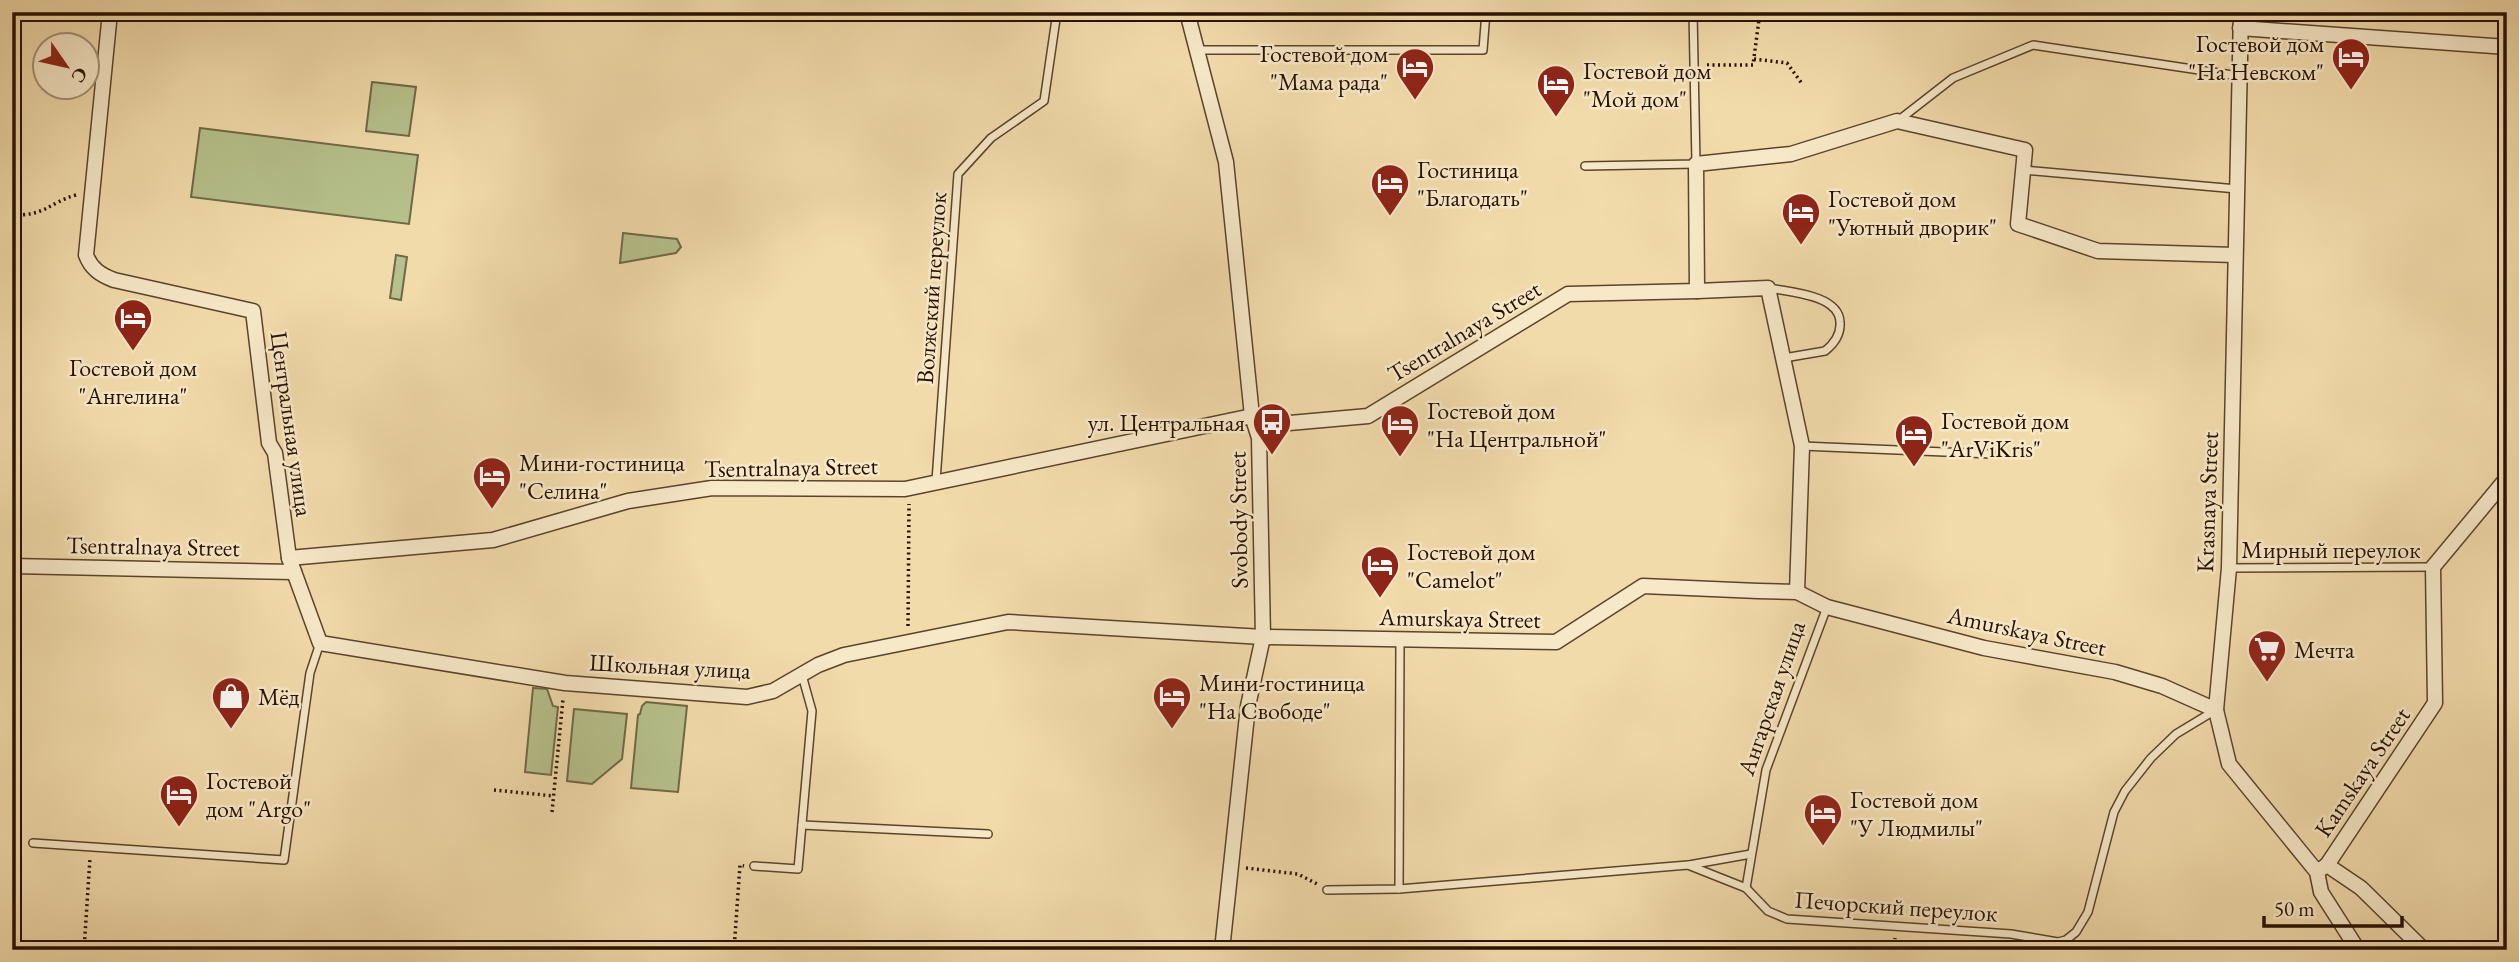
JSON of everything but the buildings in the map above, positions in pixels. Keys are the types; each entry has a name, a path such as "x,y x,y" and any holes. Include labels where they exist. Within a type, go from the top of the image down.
{"street":[{"path":"92,194 110,12"},
{"name":"Svobody Street","path":"1187,12 1226,162 1254,421 1259,438 1263,637 1248,706 1222,950"},
{"name":"Krasnaya Street","path":"2241,12 2229,568 2216,710 2229,764 2322,868 2321,892 2358,950"},
{"path":"2241,28 2507,47"},
{"path":"1768,288 1697,291 1696,164 1791,153 1897,121 2025,150 2018,224 2098,251 2235,255"},
{"name":"Центральная улица","path":"92,194 86,256 97,272 114,280 253,311 269,443 275,453 291,565"},
{"name":"Ангарская улица","path":"1768,288 1802,446 1797,592"},
{"name":"Tsentralnaya Street","path":"12,566 291,565 493,540 628,501 712,488 909,487 1254,421 1368,416 1568,294 1697,291"},
{"path":"2433,567 2507,478"},
{"path":"291,565 320,643"},
{"name":"Kamskaya Street","path":"2322,868 2435,703 2433,567"},
{"name":"Amurskaya Street","path":"802,675 818,665 844,655 1008,622 1263,637 1556,642 1643,586 1797,592 1827,607 2001,653 2133,677 2162,686 2216,710"},
{"name":"Школьная улица","path":"320,643 565,683 731,698 773,691 802,675"},
{"path":"2322,868 2361,888 2424,950"}],"lane":[{"name":"Волжский переулок","path":"936,481 958,174 991,138 1044,101 1057,12"},
{"path":"1197,50 1483,50 1486,12"},
{"path":"1585,166 1696,164 1693,12"},
{"path":"1897,121 1953,78 2033,45 2239,76"},
{"path":"2023,169 2237,189"},
{"path":"1768,288 1826,301 1832,304 1840,316 1840,332 1825,351 1783,358"},
{"path":"1802,446 1993,454"},
{"name":"Мирный переулок","path":"2229,568 2433,567"},
{"name":"Ангарская улица","path":"1746,888 1766,770 1827,607"},
{"path":"1399,889 1400,641"},
{"path":"33,844 284,860 310,673 320,643"},
{"path":"754,866 798,869 812,711 802,675"},
{"name":"Печорский переулок","path":"1327,890 1399,889 1688,865 1746,888 1768,911 1787,919 2011,934 2058,942 2066,940 2076,932 2088,912 2114,812 2126,791 2151,758 2176,734 2216,710"},
{"path":"802,825 988,834"},
{"path":"1688,865 1751,854"}],"path":[{"path":"1694,64 1753,65 1760,12"},
{"path":"1754,59 1787,63 1803,85"},
{"path":"12,215 37,214 67,197 92,194"},
{"path":"908,642 909,487"},
{"path":"552,812 565,683"},
{"path":"494,790 554,796"},
{"path":"734,950 740,865"},
{"path":"84,950 90,866"},
{"path":"1230,867 1298,874 1327,890"}],"green space":[{"path":"372,82 416,87 409,136 366,131"},
{"path":"200,128 418,155 409,224 191,197"},
{"path":"623,233 677,239 681,247 676,253 620,263"},
{"path":"396,255 407,257 401,300 390,298"},
{"path":"533,688 547,689 553,706 558,707 551,775 525,772"},
{"path":"646,702 687,706 678,792 631,788 638,715"},
{"path":"574,709 627,714 622,759 592,784 567,781"}],"place":[{"name":"Гостевой дом \"На Невском\"","path":"2351,91"},
{"name":"Гостевой дом \"Мама рада\"","path":"1415,101"},
{"name":"Гостевой дом \"Мой дом\"","path":"1556,118"},
{"name":"Гостиница \"Благодать\"","path":"1390,217"},
{"name":"Гостевой дом \"Уютный дворик\"","path":"1801,246"},
{"name":"Гостевой дом \"Ангелина\"","path":"133,352"},
{"name":"ул. Центральная","path":"1272,456"},
{"name":"Гостевой дом \"На Центральной\"","path":"1400,458"},
{"name":"Гостевой дом \"ArViKris\"","path":"1914,468"},
{"name":"Мини-гостиница \"Селина\"","path":"492,510"},
{"name":"Гостевой дом \"Camelot\"","path":"1380,599"},
{"name":"Мечта","path":"2267,683"},
{"name":"Мёд","path":"231,730"},
{"name":"Мини-гостиница \"На Свободе\"","path":"1172,730"},
{"name":"Гостевой дом \"Argo\"","path":"179,828"},
{"name":"Гостевой дом \"У Людмилы\"","path":"1823,847"}]}
